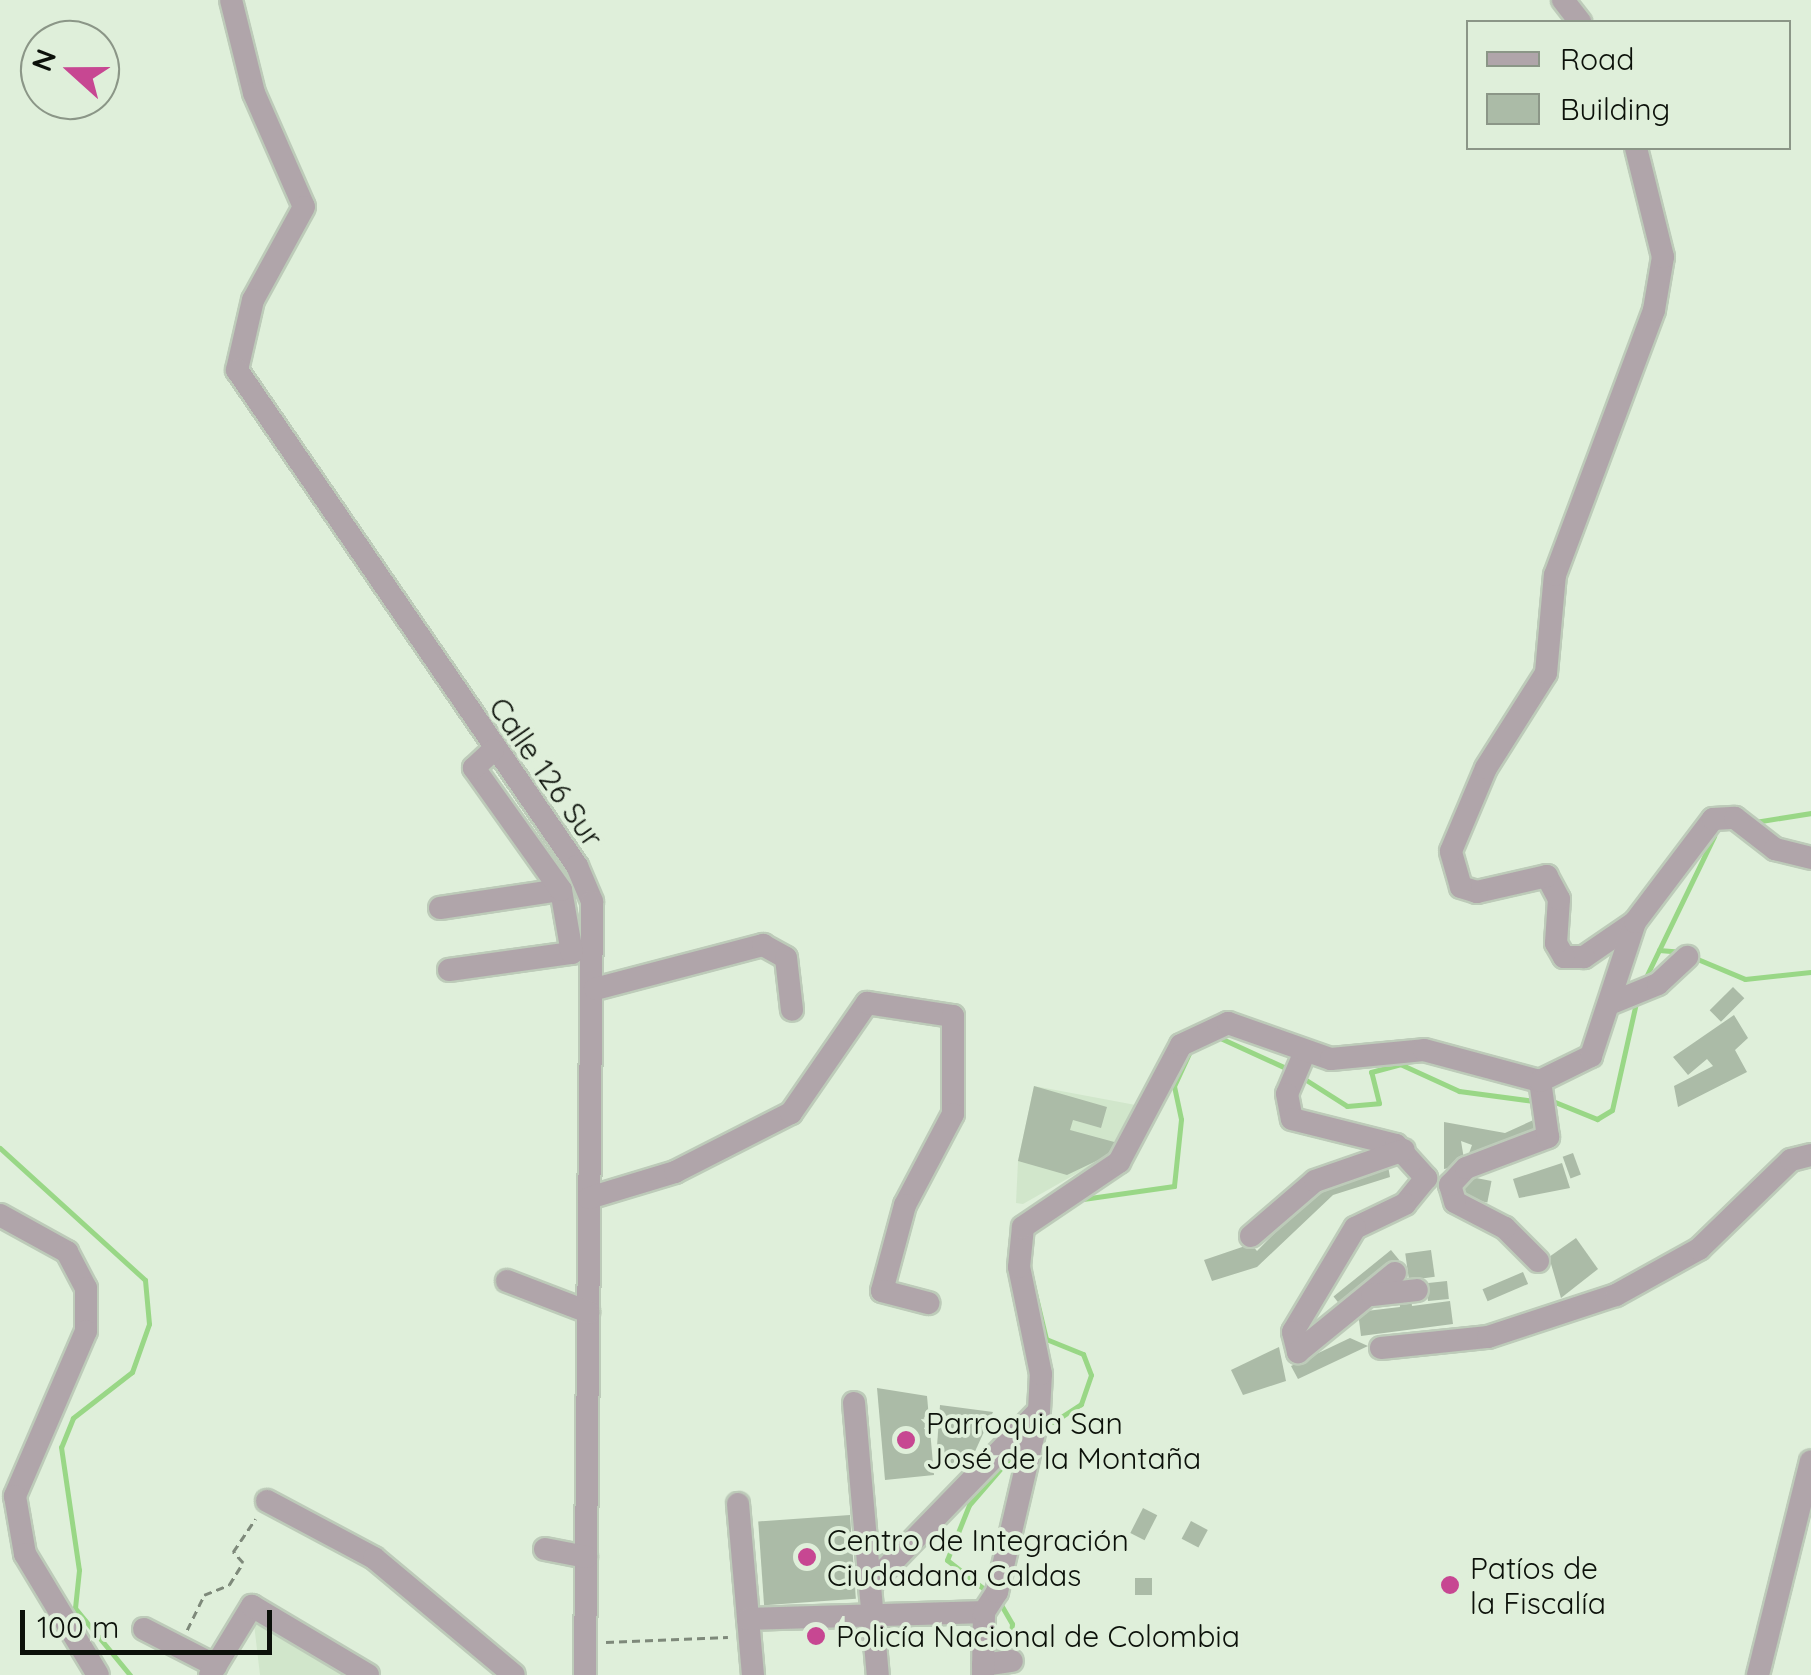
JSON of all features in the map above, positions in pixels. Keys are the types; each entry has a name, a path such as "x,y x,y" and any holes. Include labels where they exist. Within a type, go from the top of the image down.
{"street":[{"name":"Calle 126 Sur","path":"232,0 246,92 303,218 264,275 240,355 444,666 493,750 578,866 603,929 594,989 588,1312 595,1344 577,1510 586,1557 584,1675"},
{"path":"1634,922 1584,956 1564,957 1556,943 1559,899 1547,876 1477,892 1461,887 1451,851 1486,768 1546,673 1555,574 1654,310 1663,256 1636,150"},
{"path":"449,970 572,953 561,890 474,768 493,750"},
{"path":"1545,1090 1591,1056 1610,1019 1634,922 1694,835 1714,818 1735,818 1775,849 1811,858"},
{"path":"440,908 561,890"},
{"path":"594,989 763,945 786,958 792,1010"},
{"path":"1610,1019 1640,987 1688,957"},
{"path":"590,1198 675,1172 791,1113 867,1003 953,1016 953,1114 905,1206 882,1291 928,1303"},
{"path":"995,1666 990,1602 1039,1411 1041,1374 1019,1267 1023,1227 1119,1162 1181,1045 1199,1030 1228,1023 1298,1066 1424,1050 1545,1090"},
{"path":"1298,1066 1292,1119 1404,1150 1426,1170 1423,1188 1355,1228 1294,1332 1298,1352 1395,1273"},
{"path":"1538,1261 1505,1228 1455,1202 1450,1185 1466,1168 1548,1136 1545,1090"},
{"path":"1251,1236 1315,1181 1404,1150"},
{"path":"1381,1348 1488,1337 1616,1295 1698,1249 1790,1160 1811,1155"},
{"path":"0,1216 67,1252 86,1288 86,1331 15,1496 26,1554 98,1675"},
{"path":"507,1281 588,1312"},
{"path":"1372,1294 1416,1290"},
{"path":"854,1403 873,1582 878,1675"},
{"path":"873,1582 1039,1411"},
{"path":"1758,1675 1811,1460"},
{"path":"267,1501 374,1558 514,1675"},
{"path":"738,1504 753,1675"},
{"path":"545,1550 586,1557"},
{"path":"749,1627 872,1609 990,1602"},
{"path":"144,1629 180,1644 215,1667 252,1606 368,1675"}],"path":[{"path":"180,1644 204,1595 229,1586 243,1563 232,1552 267,1501"},
{"path":"585,1642 749,1627"}],"shaded area":[{"path":"1034,1086 1141,1106 1111,1154 1023,1204 1016,1203 1018,1161"},
{"path":"254,1624 292,1638 356,1675 260,1675"}],"building":[{"path":"1733,987 1744,998 1721,1022 1710,1010"},
{"path":"1734,1015 1748,1038 1735,1050 1747,1072 1678,1107 1674,1086 1713,1066 1707,1059 1688,1075 1673,1057"},
{"path":"1034,1086 1107,1107 1101,1128 1073,1120 1070,1130 1118,1143 1111,1154 1067,1175 1018,1161"},
{"path":"1540,1117 1546,1132 1468,1156 1472,1145 1461,1141 1465,1165 1444,1169 1444,1122 1505,1133"},
{"path":"1573,1153 1581,1175 1571,1178 1563,1157"},
{"path":"1562,1163 1570,1188 1519,1198 1513,1179"},
{"path":"1388,1166 1390,1177 1333,1195 1257,1267 1212,1281 1204,1260 1251,1244 1257,1251 1314,1193"},
{"path":"1466,1176 1492,1181 1487,1203 1462,1198"},
{"path":"1576,1238 1598,1269 1561,1298 1549,1257"},
{"path":"1391,1250 1399,1260 1342,1307 1333,1297"},
{"path":"1431,1250 1435,1277 1409,1280 1405,1254"},
{"path":"1523,1272 1528,1284 1488,1301 1482,1289"},
{"path":"1447,1281 1449,1299 1428,1301 1426,1283"},
{"path":"1411,1296 1412,1306 1450,1301 1453,1324 1361,1336 1358,1312 1400,1307 1399,1297"},
{"path":"1350,1338 1368,1346 1298,1379 1291,1366"},
{"path":"1279,1347 1286,1381 1243,1395 1231,1370"},
{"name":"Parroquia San José de la Montaña","path":"877,1388 927,1396 934,1475 885,1480"},
{"path":"940,1405 993,1412 967,1469 936,1460"},
{"path":"1143,1508 1157,1515 1145,1540 1130,1533"},
{"name":"Centro de Integración Ciudadana Caldas","path":"850,1515 856,1599 764,1605 758,1521"},
{"path":"1191,1521 1208,1530 1198,1548 1182,1539"},
{"path":"1135,1578 1152,1578 1152,1595 1135,1595"}],"waterway":[{"path":"1755,822 1811,813"},
{"path":"1645,979 1714,836"},
{"path":"1659,950 1680,952"},
{"path":"1695,958 1745,979 1811,972"},
{"path":"1550,1100 1597,1119 1612,1110 1636,1003"},
{"path":"1218,1037 1290,1070"},
{"path":"1083,1199 1174,1186 1181,1119 1174,1086 1191,1049"},
{"path":"1303,1078 1347,1106 1379,1103 1371,1072 1400,1064 1459,1091 1534,1101"},
{"path":"0,1148 145,1280 149,1324 132,1372 73,1418 61,1447 79,1570 75,1608 130,1675"},
{"path":"1029,1268 1046,1339 1083,1354 1091,1375 1081,1404 1053,1422"},
{"path":"988,1592 947,1560 969,1505 1008,1460"},
{"path":"1000,1603 1012,1624 1009,1653"}],"place":[{"name":"Parroquia San José de la Montaña","path":"906,1440"},
{"name":"Centro de Integración Ciudadana Caldas","path":"807,1557"},
{"name":"Patíos de la Fiscalía","path":"1450,1585"},
{"name":"Policía Nacional de Colombia","path":"816,1636"}]}
